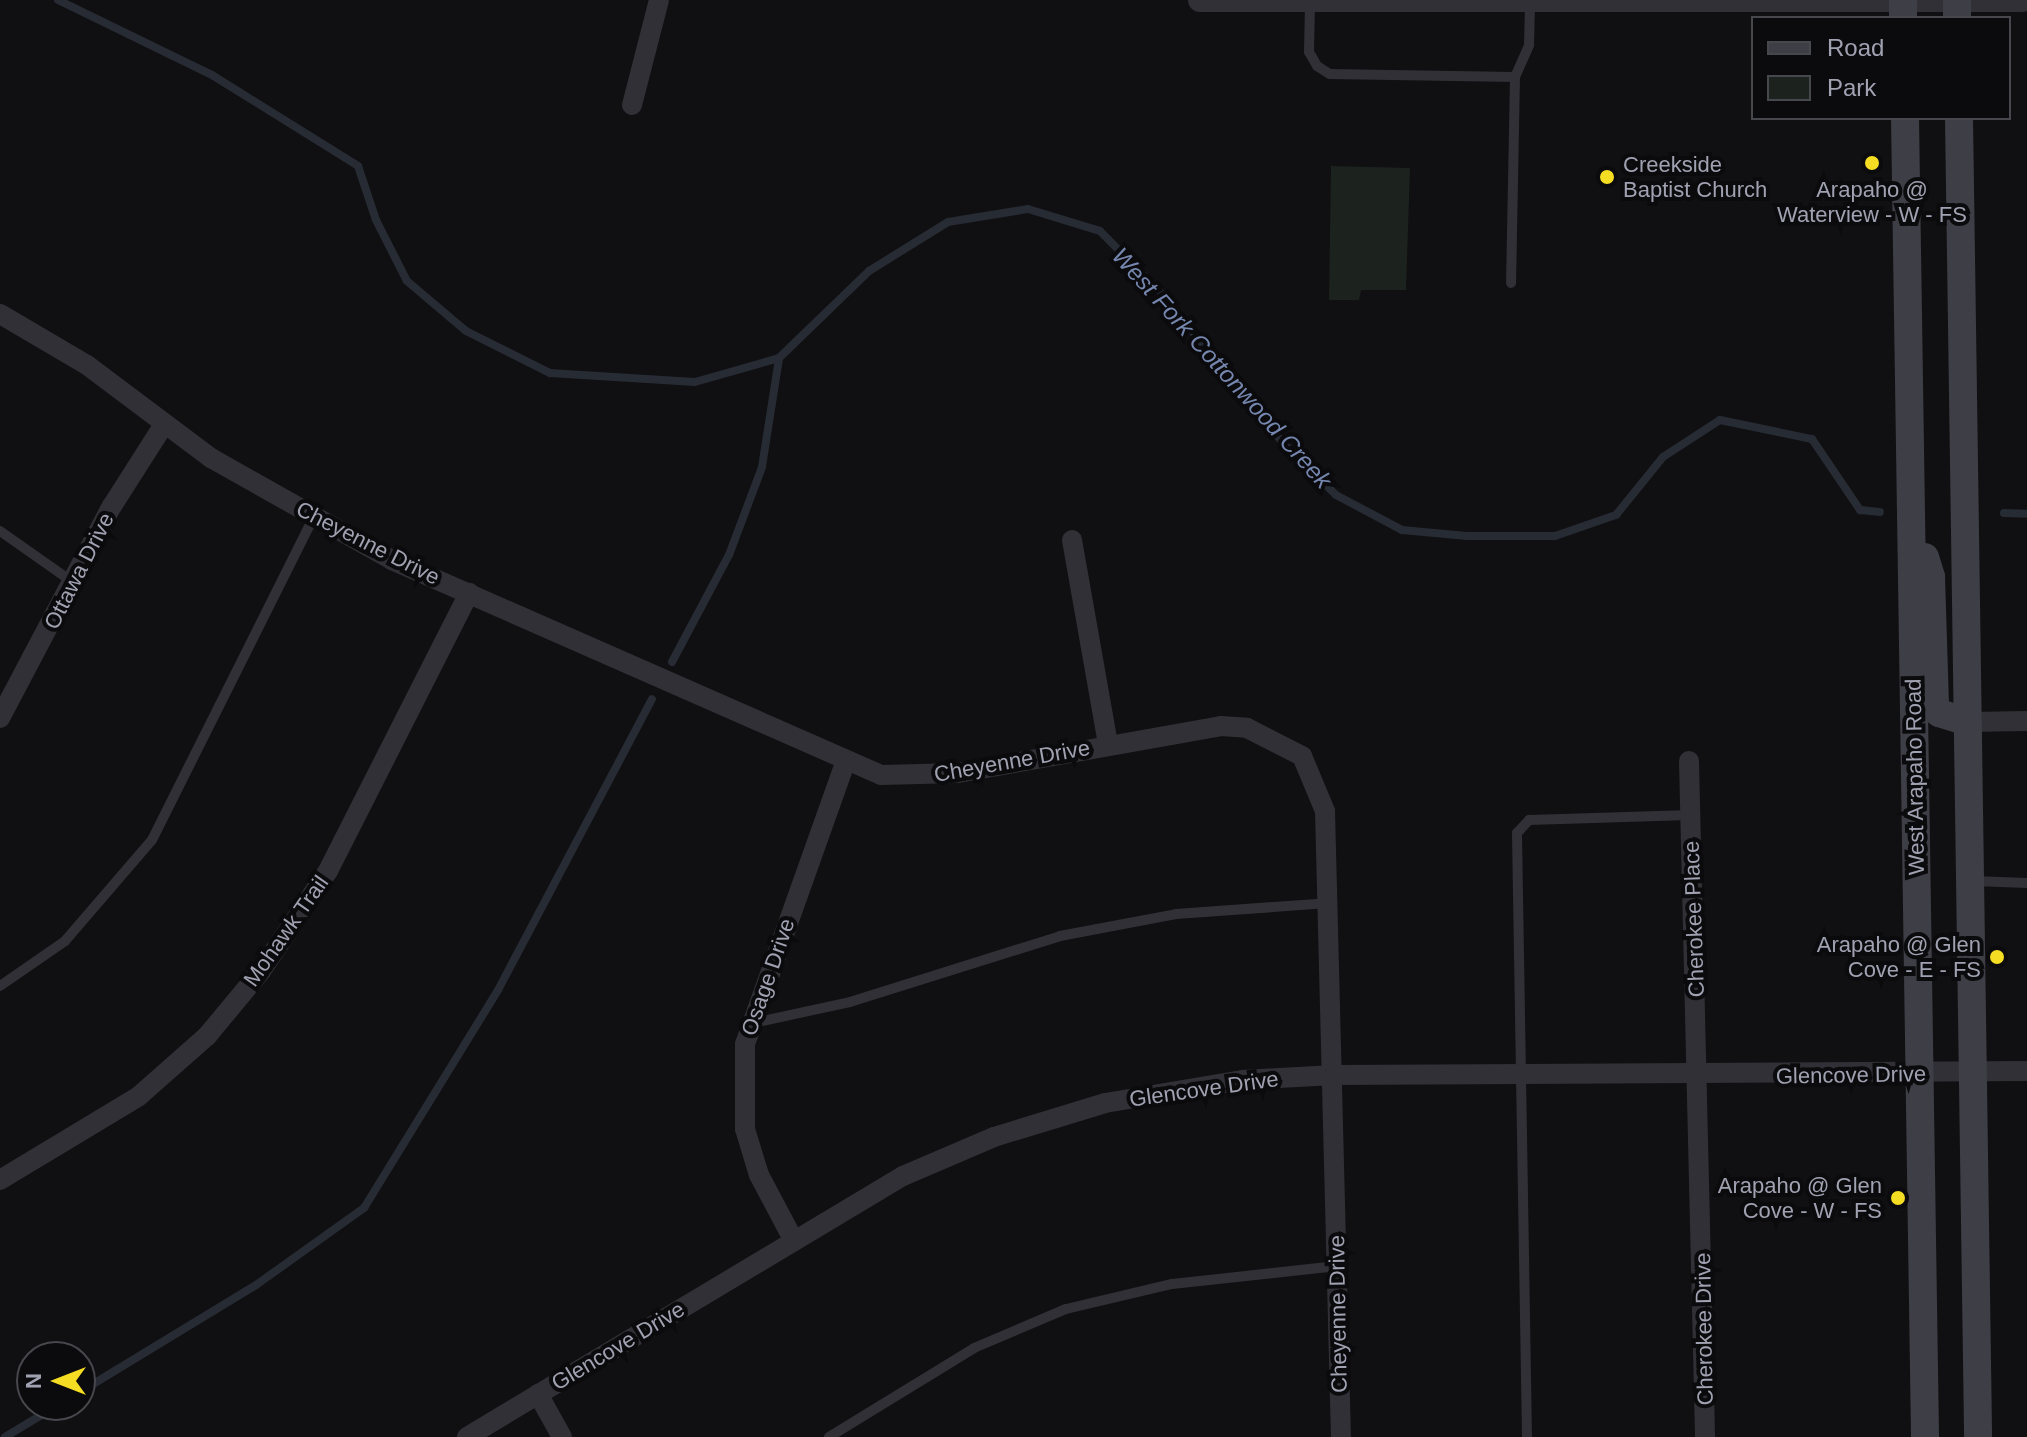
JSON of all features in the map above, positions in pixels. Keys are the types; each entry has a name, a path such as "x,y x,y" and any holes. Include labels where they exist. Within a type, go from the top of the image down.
{"main road":[{"name":"West Arapaho Road","path":"1905,120 1925,1437"},
{"path":"1959,120 1978,1437"},
{"path":"1911,529 1923,551 1931,577 1935,705 1939,713 1968,722"}],"street":[{"path":"632,105 659,0"},
{"path":"1200,0 1681,1 1903,7 2022,0"},
{"name":"Cheyenne Drive","path":"0,314 87,365 163,426 392,560 881,775 926,777 1221,726 1247,728 1302,756 1325,811 1341,1437"},
{"name":"Ottawa Drive","path":"0,718 112,506 163,426"},
{"path":"1072,540 1108,744"},
{"name":"Mohawk Trail","path":"0,1180 139,1096 207,1036 261,971 328,871 469,593"},
{"path":"1968,722 2027,721"},
{"name":"Osage Drive","path":"794,1241 759,1175 745,1129 743,1083 750,1023 846,761"},
{"name":"Cherokee Place","path":"1689,761 1700,1077"},
{"name":"Glencove Drive","path":"467,1437 903,1176 1051,1118 1164,1090 1334,1075 1700,1077 2027,1071"},
{"name":"Cherokee Drive","path":"1700,1077 1705,1437"},
{"path":"538,1394 562,1437"}],"lane":[{"path":"1310,2 1309,52 1317,66 1330,74 1515,77"},
{"path":"1511,283 1515,77 1529,45 1530,3"},
{"path":"0,986 65,941 152,840 314,516"},
{"path":"0,531 74,583"},
{"path":"1527,1437 1517,833 1529,820 1690,815"},
{"path":"1971,881 2027,883"},
{"path":"750,1023 850,1002 1060,936 1176,914 1328,903"},
{"path":"829,1437 974,1348 1066,1309 1172,1284 1337,1266"}],"green space":[{"path":"1331,166 1410,168 1406,290 1361,290 1359,300 1329,300"}],"waterway":[{"name":"West Fork Cottonwood Creek","path":"58,0 212,75 358,166 376,220 407,281 466,331 550,373 695,382 779,358 869,271 948,222 1028,209 1100,231 1162,294 1284,444 1336,495 1402,530 1467,536 1555,536 1616,515 1663,457 1720,420 1812,439 1860,510 1880,512"},
{"path":"672,662 729,555 762,467 779,358"},
{"name":"West Fork Cottonwood Creek","path":"2004,513 2027,514"},
{"path":"96,1382 256,1285 364,1208 498,990 652,699"},
{"path":"5,1437 32,1421"}],"place":[{"name":"Arapaho @ Waterview - W - FS","path":"1872,163"},
{"name":"Creekside Baptist Church","path":"1607,177"},
{"name":"Arapaho @ Glen Cove - E - FS","path":"1997,957"},
{"name":"Arapaho @ Glen Cove - W - FS","path":"1898,1198"}]}
